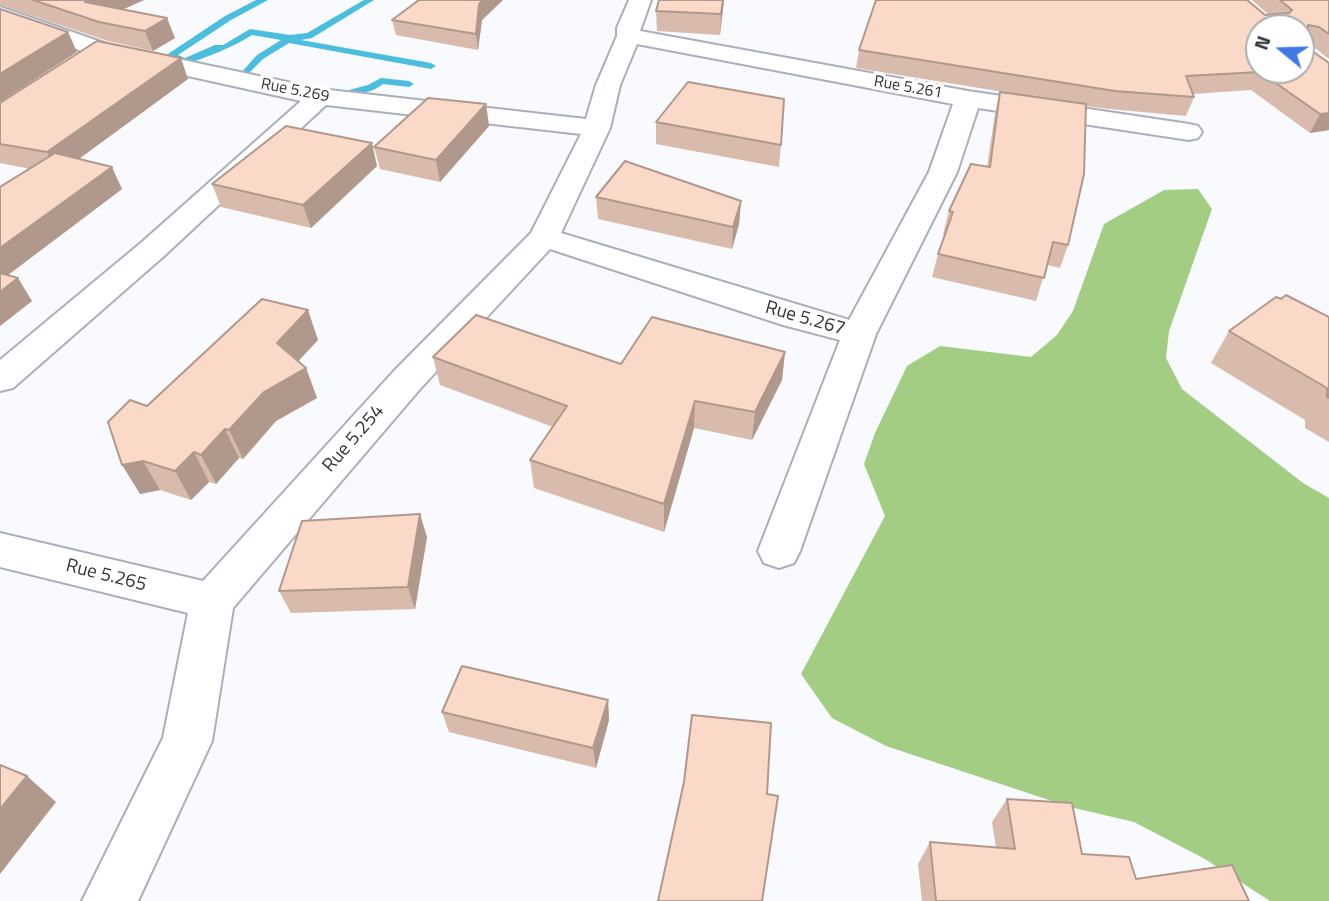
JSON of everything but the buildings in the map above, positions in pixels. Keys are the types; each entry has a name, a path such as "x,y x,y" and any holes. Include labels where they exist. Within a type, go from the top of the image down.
{"street":[{"name":"Rue 5.254","path":"212,601 407,380 544,237 597,128 608,85 629,36 628,28 640,0"},
{"name":"Rue 5.269","path":"0,14 101,50 320,97 597,128"},
{"name":"Rue 5.261","path":"629,36 968,99 1189,132"},
{"path":"78,65 101,50"},
{"path":"0,379 153,249 320,97"},
{"name":"Rue 5.267","path":"544,237 795,317 859,334 943,172 968,99"},
{"path":"779,551 859,334"},
{"name":"Rue 5.265","path":"0,550 212,601"},
{"path":"110,901 187,741 212,601"}],"green space":[{"path":"1198,189 1212,209 1169,331 1166,358 1182,389 1303,483 1329,498 1329,901 1270,901 1205,859 1134,822 1070,807 886,746 832,718 801,674 885,516 864,464 875,433 907,366 940,346 1031,357 1057,335 1073,311 1104,224 1164,190"}],"waterway":[{"path":"264,0 228,18 170,56 186,61 218,47 225,48 250,32 290,38 309,36 370,0"},
{"path":"245,74 260,57 287,40 431,66"},
{"path":"354,90 371,88 381,81 409,84"}]}
